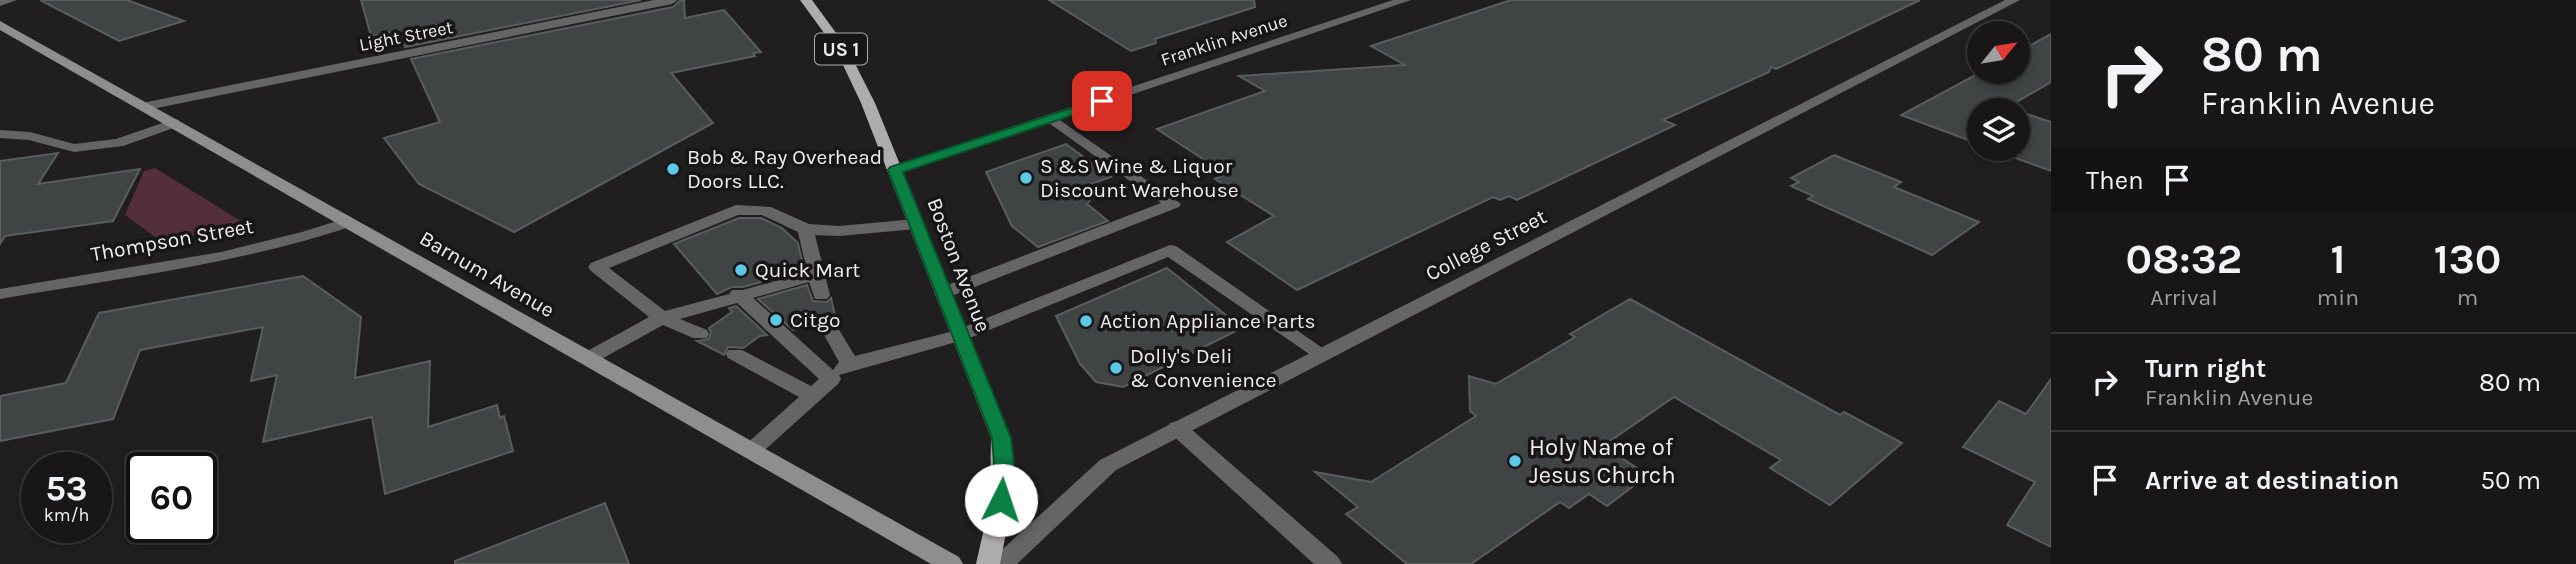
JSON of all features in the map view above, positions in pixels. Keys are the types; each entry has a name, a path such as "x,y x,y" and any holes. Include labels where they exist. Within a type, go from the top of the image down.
{"main road":[{"name":"Boston Avenue","path":"806,0 841,48 868,103 1001,438 1004,463 1001,500 996,537 988,564"},
{"name":"Barnum Avenue","path":"0,25 951,564"}],"street":[{"path":"0,2 11,0"},
{"name":"Light Street","path":"147,106 672,0"},
{"name":"Franklin Avenue","path":"895,170 1405,0"},
{"name":"College Street","path":"1002,564 1108,465 2014,0"},
{"path":"943,293 1173,204 1051,118"},
{"path":"0,135 30,136 74,148 118,143 174,123"},
{"path":"700,334 662,318 597,267 736,210 765,210 806,229 839,231 916,224"},
{"name":"Thompson Street","path":"0,294 258,249 310,236 350,222"},
{"path":"806,229 821,295"},
{"path":"751,452 811,395 850,364 960,335 1170,250 1322,354"},
{"path":"589,358 662,318 738,294 816,275"},
{"path":"738,294 831,379"},
{"path":"827,324 850,364"},
{"path":"735,354 811,395"},
{"path":"1177,428 1331,564"}],"shaded area":[{"path":"155,168 241,221 234,228 161,241 125,215 144,171"}],"building":[{"path":"40,0 127,0 184,21 119,41"},
{"path":"361,0 641,0 405,47 397,31 371,36"},
{"path":"684,0 685,18 724,10 761,52 753,53 755,56 671,73 713,123 514,232 419,184 384,138 440,122 411,59 673,7"},
{"path":"1049,0 1254,0 1255,7 1155,39 1156,43 1131,51"},
{"path":"1511,0 1920,0 1776,69 1771,67 1769,72 1663,120 1675,125 1517,200 1509,196 1500,200 1493,197 1297,290 1227,242 1274,216 1215,179 1226,174 1157,129 1265,91 1239,76 1405,65 1371,46"},
{"path":"2051,34 2051,82 2023,98 1967,98 1967,140 1901,115 1967,80 1967,84 2030,84 2030,45"},
{"path":"2030,115 2051,122 2051,171 2024,161 2030,161"},
{"path":"1066,144 1111,177 1088,185 1097,191 1087,204 1108,221 1038,247 1012,226 986,172"},
{"path":"58,153 38,184 140,169 113,221 5,236 0,244 0,161"},
{"path":"1834,155 1901,182 1894,187 1979,222 1932,255 1808,199 1813,196 1791,186 1799,182 1791,178"},
{"path":"739,218 761,218 782,228 798,243 804,270 743,287 732,287 717,294 674,244"},
{"path":"1167,268 1242,328 1123,387 1096,382 1080,364 1056,316"},
{"path":"303,276 361,317 355,378 430,361 428,427 497,405 500,418 504,416 513,451 385,494 372,417 263,442 277,375 251,381 263,327 140,350 113,419 0,441 0,396 66,383 99,313"},
{"path":"807,285 813,301 827,302 831,298 836,320 833,317 821,317 816,326 793,330 758,299"},
{"path":"1630,299 1840,415 1844,412 1902,443 1830,505 1770,468 1781,460 1674,397 1603,446 1648,475 1607,506 1589,494 1569,508 1560,502 1471,564 1407,564 1346,514 1358,507 1315,472 1371,482 1476,416 1470,411 1469,376 1496,384 1575,337 1570,334"},
{"path":"736,306 767,335 760,336 743,348 728,347 724,355 697,341 709,339 709,328 732,312 729,308"},
{"path":"2051,379 2051,547 2007,525 2035,482 1963,447 1999,401 2026,414"},
{"path":"605,503 629,564 455,564 455,561"}],"place":[{"name":"Bob & Ray Overhead Doors LLC.","path":"673,169"},
{"name":"S &S Wine & Liquor Discount Warehouse","path":"1026,178"},
{"name":"Quick Mart","path":"741,270"},
{"name":"Citgo","path":"776,320"},
{"name":"Action Appliance Parts","path":"1086,321"},
{"name":"Dolly's Deli & Convenience","path":"1116,368"},
{"name":"Holy Name of Jesus Church","path":"1515,461"}],"route":[{"path":"1001,500 1004,463 1001,438 895,170 1102,101"}]}
